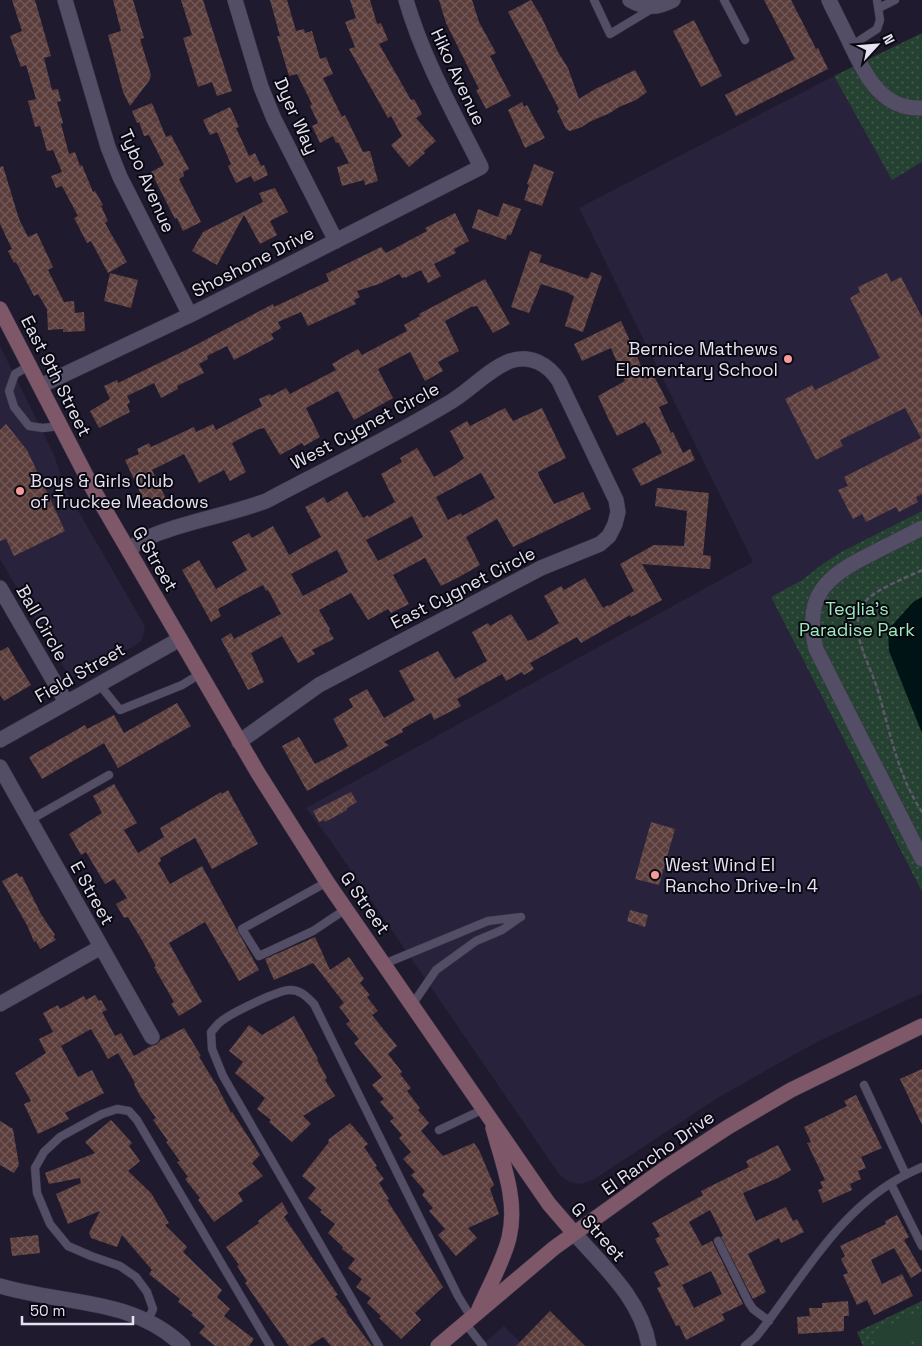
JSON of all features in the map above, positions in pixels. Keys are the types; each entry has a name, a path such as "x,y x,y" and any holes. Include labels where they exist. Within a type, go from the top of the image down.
{"street":[{"name":"Tybo Avenue","path":"65,0 108,147 120,177 190,315"},
{"name":"Dyer Way","path":"236,0 261,87 274,119 336,241"},
{"name":"Hiko Avenue","path":"406,0 413,25 425,55 481,167"},
{"path":"630,0 638,5 648,7 656,7 673,0"},
{"path":"828,0 872,85 883,95 903,106 922,108"},
{"name":"Shoshone Drive","path":"40,386 190,315 481,167"},
{"name":"East 9th Street","path":"0,308 78,461"},
{"name":"West Cygnet Circle","path":"128,549 157,534 266,501 449,404 494,370 510,361 534,360 554,373 582,429"},
{"name":"East Cygnet Circle","path":"239,742 319,685 541,568 600,544 609,536 618,512 616,500 582,429"},
{"name":"G Street","path":"78,461 239,742 327,882 549,1204 631,1298 641,1316 649,1346"},
{"path":"922,528 848,565 836,574 824,587 816,602 812,634 816,649 922,859"},
{"name":"Ball Circle","path":"0,588 66,702"},
{"name":"Field Street","path":"0,740 180,639"},
{"name":"E Street","path":"0,767 152,1037"},
{"path":"0,1004 101,947"},
{"name":"El Rancho Drive","path":"438,1346 574,1233 664,1169 728,1127 791,1090 922,1026"},
{"path":"471,1318 507,1246 512,1224 510,1193 487,1113"},
{"path":"0,1286 112,1308 148,1320 183,1346"}],"lane":[{"path":"594,0 610,34 656,7"},
{"path":"724,0 745,40"},
{"path":"851,46 877,29 880,20 878,4 895,0"},
{"path":"29,366 15,374 9,391 14,407 29,426 43,428 60,426"},
{"path":"99,684 120,710 182,685 200,674"},
{"path":"30,820 109,775"},
{"path":"327,882 242,929 259,956 313,931 346,910"},
{"path":"384,964 488,921 521,916 502,930 476,941 436,970 412,1005"},
{"path":"379,1346 223,1076 212,1048 211,1032 220,1022 275,994 290,990 304,994 314,1004 471,1318 483,1346"},
{"path":"864,1085 906,1175"},
{"path":"148,1320 153,1309 148,1292 136,1277 120,1266 68,1246 50,1224 36,1194 35,1168 44,1152 60,1137 117,1108 129,1110 137,1120 270,1346"},
{"path":"439,1130 487,1113"},
{"path":"748,1345 769,1321 819,1252 840,1227 891,1184 922,1166"},
{"path":"891,1184 922,1246"},
{"path":"718,1241 749,1303 753,1309 769,1321"}],"path":[{"path":"922,570 871,595 860,608 857,630 877,688 903,776 913,799 922,812"}],"shaded area":[{"path":"834,76 892,179 922,162 922,511 841,552 802,580 771,597 922,892 922,993 817,1042 719,1097 596,1178 579,1184 569,1182 559,1174 330,840 306,808 753,562 579,208"},
{"path":"0,346 54,455 65,488 145,629 141,641 137,644 79,678 70,676 66,671 0,559"},
{"path":"922,597 922,733 889,651 888,630 913,602"},
{"path":"504,1326 524,1346 481,1346"}],"green space":[{"path":"922,33 922,162 892,180 834,76"},
{"name":"Teglia's Paradise Park","path":"922,511 922,892 771,597 802,580 841,552"},
{"path":"922,1301 922,1346 863,1346 857,1332"},
{"path":"919,1311 922,1318 922,1337 904,1346 877,1346 871,1334"}],"building":[{"path":"12,0 35,0 51,56 44,58 52,90 58,89 61,101 57,102 69,154 75,152 80,166 82,165 93,192 95,191 103,205 101,206 108,221 105,223 127,262 108,273 91,241 87,243 74,218 78,216 62,186 56,188 51,176 62,172 53,150 47,151 40,126 35,127 28,101 36,99 26,65 21,67 10,36 22,31"},
{"path":"113,0 133,0 144,38 140,39 151,75 149,81 130,106 123,92 108,35 121,31"},
{"path":"181,0 203,0 232,91 217,96 212,82 198,87 183,38 192,35"},
{"path":"270,0 287,0 296,31 304,29 305,33 312,31 320,59 326,57 333,74 323,78 342,117 345,115 363,152 370,151 378,181 365,185 364,180 342,186 337,167 349,163 333,136 320,143 312,126 318,123 310,106 312,104 297,74 289,76 277,36 280,36"},
{"path":"350,0 370,0 377,24 381,23 388,40 379,44 411,100 414,99 422,114 416,118 436,141 409,167 391,145 402,136 391,116 388,118 349,49 355,47 345,22 356,18"},
{"path":"439,0 472,0 479,22 496,53 490,56 511,96 486,109 476,90 479,89 446,23"},
{"path":"531,0 568,68 579,99 595,89 635,70 647,92 636,100 582,127 570,131 566,129 557,111 559,109 508,12"},
{"path":"764,0 791,0 828,69 736,116 725,95 795,59"},
{"path":"694,20 722,76 701,87 673,31"},
{"path":"522,102 524,107 527,105 545,138 525,148 508,110"},
{"path":"152,103 166,137 171,135 189,169 183,172 184,176 179,179 201,222 183,231 151,172 164,165 149,135 144,136 139,122 137,123 132,111"},
{"path":"230,107 239,127 236,128 249,156 255,153 261,166 264,165 268,175 254,182 251,176 236,183 228,166 231,164 217,132 210,135 203,120"},
{"path":"534,164 554,172 542,206 524,200"},
{"path":"3,166 19,219 28,237 37,233 53,267 48,270 64,302 74,301 75,313 84,312 85,331 63,332 63,329 48,330 47,309 38,294 34,296 8,251 12,249 0,224 0,167"},
{"path":"275,188 288,212 270,221 277,235 260,244 244,215 217,265 192,251 203,232 263,202 259,193"},
{"path":"503,203 521,209 511,235 507,235 506,240 472,228 478,209 498,217"},
{"path":"455,213 469,241 454,249 456,253 434,264 441,276 428,283 421,270 405,278 402,278 399,274 379,284 357,291 360,297 354,300 356,304 308,326 301,312 278,322 281,328 271,334 274,339 234,360 227,346 207,356 208,359 199,364 204,373 177,386 178,389 161,398 154,383 127,396 130,402 127,405 130,412 99,428 90,411 110,399 104,386 117,380 118,383 192,347 273,304 274,307 329,281 326,274 381,247 386,253 427,231 425,228"},
{"path":"530,251 542,255 539,262 588,279 591,272 602,276 583,332 565,326 574,296 569,293 541,284 529,313 511,307"},
{"path":"110,273 138,280 131,308 104,301"},
{"path":"887,273 891,282 901,277 922,317 922,494 916,497 918,502 899,512 896,507 866,522 862,514 853,519 838,490 848,486 844,477 921,438 905,408 840,440 843,446 816,460 785,399 812,385 815,390 880,358 850,298 860,292 858,287"},
{"path":"485,279 510,324 493,333 477,306 471,307 445,321 459,351 438,362 443,371 425,381 410,352 378,369 393,398 354,420 338,391 306,408 320,437 304,446 302,443 280,455 264,428 259,429 232,443 246,472 230,481 224,470 199,483 184,454 152,470 166,499 149,507 146,505 125,460 139,454 137,449 149,443 151,447 194,427 196,432 213,424 216,430 262,406 259,399 270,394 271,396 286,388 290,394 336,370 332,364 358,349 362,355 407,331 404,325 420,316 419,314"},
{"path":"621,321 647,379 654,376 668,403 659,407 671,433 673,432 683,453 690,449 695,460 641,486 632,469 662,453 645,422 617,436 608,418 598,396 625,381 611,348 582,361 574,344"},
{"path":"505,408 513,421 542,408 566,458 538,472 540,478 554,504 583,492 591,509 513,547 497,519 466,537 480,565 459,577 441,586 425,558 393,575 409,604 391,613 388,609 368,620 351,593 319,610 334,639 312,650 315,654 298,663 282,636 251,653 264,682 248,690 221,639 231,633 234,639 281,614 268,590 266,591 263,585 218,609 221,616 211,622 182,570 199,560 216,589 247,570 232,542 249,533 252,538 273,526 289,555 321,537 305,507 324,497 327,503 347,491 363,518 368,515 369,517 395,502 381,474 402,462 400,458 417,448 434,477 464,458 450,431 467,421 470,426","holes":["481,473 495,498 462,516 461,513 448,520 436,497","412,516 423,537 378,561 366,540","337,550 348,572 303,596 291,574"]},
{"name":"Boys & Girls Club of Truckee Meadows","path":"6,424 27,450 65,531 14,556 6,539 0,541 0,430"},
{"path":"657,488 709,493 703,555 711,556 710,569 642,564 662,600 631,617 630,615 581,643 577,637 530,663 534,669 524,675 522,672 506,681 502,674 457,699 461,706 434,720 431,713 402,729 403,732 384,742 389,745 307,791 282,746 299,737 315,764 348,746 333,719 353,707 349,699 367,689 384,718 415,700 399,671 438,651 455,679 487,661 472,632 488,623 490,626 511,614 528,641 533,639 559,623 544,596 561,586 564,590 585,578 603,608 634,591 620,564 654,545 684,546 687,511 655,506"},
{"path":"8,647 31,685 4,701 0,695 0,651"},
{"path":"177,703 191,726 118,768 104,743 42,779 29,757 85,725 87,729 114,715 124,733"},
{"path":"114,784 137,823 124,830 138,853 164,837 160,828 221,792 222,794 228,790 258,844 212,869 195,838 160,858 161,861 158,863 170,884 202,866 259,970 239,981 205,922 169,943 202,1002 179,1016 171,1004 174,1002 154,967 156,966 143,942 128,917 124,918 116,904 127,898 114,879 105,884 86,852 81,855 69,834 102,813 93,796"},
{"path":"351,792 357,802 325,822 324,820 319,822 313,811"},
{"path":"651,822 675,829 659,885 635,879"},
{"path":"17,873 20,877 22,876 41,914 55,935 53,936 56,940 40,949 36,941 34,942 28,927 2,881"},
{"path":"630,910 648,915 645,927 627,921"},
{"path":"315,937 330,970 349,957 364,979 360,983 370,995 367,997 378,1011 372,1015 397,1046 388,1054 402,1072 400,1074 411,1088 407,1091 420,1108 418,1110 429,1123 421,1131 443,1156 474,1143 479,1150 494,1185 490,1189 499,1214 468,1228 477,1238 456,1256 438,1235 445,1229 429,1211 433,1208 422,1195 425,1191 411,1175 415,1172 403,1159 411,1152 399,1138 402,1135 390,1121 394,1118 380,1102 384,1099 372,1085 382,1077 354,1043 359,1039 346,1024 350,1021 339,1007 344,1003 313,963 274,980 265,959"},
{"path":"95,995 99,1001 101,1000 107,1010 102,1012 115,1036 121,1033 134,1056 184,1028 231,1113 260,1155 252,1163 263,1176 238,1193 243,1201 214,1222 198,1200 200,1198 185,1179 188,1177 177,1162 180,1161 153,1120 156,1118 140,1096 118,1053 108,1059 91,1029 61,1046 78,1077 92,1070 104,1093 65,1113 69,1119 38,1134 24,1104 31,1101 15,1073 46,1053 39,1039 53,1032 43,1013 58,1005 60,1009 84,996 86,1000"},
{"path":"294,1016 318,1059 327,1078 325,1080 335,1096 303,1116 311,1124 292,1142 269,1122 271,1120 257,1109 265,1098 235,1073 243,1062 229,1051 249,1025 262,1035"},
{"path":"922,1069 922,1125 900,1079"},
{"path":"856,1095 882,1148 861,1157 866,1168 858,1171 861,1179 850,1184 852,1190 823,1203 818,1190 823,1188 820,1182 825,1180 807,1143 811,1142 804,1127 847,1106 844,1101"},
{"path":"111,1120 132,1143 129,1146 140,1161 128,1171 151,1193 169,1223 165,1225 187,1247 183,1252 222,1290 217,1297 230,1309 224,1316 254,1339 249,1346 215,1346 199,1333 205,1326 191,1315 193,1313 178,1302 180,1299 149,1274 152,1270 122,1235 117,1247 91,1238 89,1233 100,1211 68,1224 56,1194 81,1183 80,1178 49,1184 45,1173 95,1153 85,1142"},
{"path":"0,1121 13,1129 19,1165 14,1173 0,1165"},
{"path":"350,1123 368,1144 364,1147 384,1179 379,1183 389,1199 387,1200 443,1287 415,1313 421,1320 401,1339 379,1318 381,1316 367,1303 371,1298 356,1287 362,1279 348,1268 355,1259 342,1249 343,1247 328,1233 335,1224 320,1212 322,1210 308,1198 316,1188 302,1176 329,1142 328,1140"},
{"path":"778,1145 791,1170 778,1178 743,1193 756,1221 786,1207 793,1221 797,1219 804,1232 781,1243 779,1238 748,1254 766,1292 753,1299 721,1237 723,1236 710,1210 689,1222 702,1246 712,1241 743,1304 722,1314 725,1320 686,1340 679,1325 676,1326 657,1288 661,1286 654,1272 669,1265 655,1239 660,1236 652,1223 703,1195 701,1191 749,1167 746,1161","holes":["711,1271 722,1294 694,1308 682,1285"]},
{"path":"282,1202 288,1213 284,1217 338,1295 335,1296 372,1346 331,1346 323,1337 309,1346 289,1346 245,1283 247,1281 237,1266 239,1265 226,1247 259,1223 258,1221"},
{"path":"897,1215 909,1237 904,1240 922,1271 911,1278 894,1248 871,1260 882,1284 902,1274 913,1296 874,1315 867,1300 857,1305 843,1275 848,1273 841,1259 845,1256 840,1246 886,1224 885,1221"},
{"path":"38,1235 40,1253 12,1256 10,1238"},
{"path":"848,1301 849,1316 844,1316 844,1331 798,1334 797,1317 810,1316 809,1308 822,1308 822,1303"},
{"path":"550,1311 585,1346 516,1346"}],"place":[{"name":"Bernice Mathews Elementary School","path":"788,359"},
{"name":"Boys & Girls Club of Truckee Meadows","path":"20,491"},
{"name":"West Wind El Rancho Drive-In 4","path":"655,875"}]}
